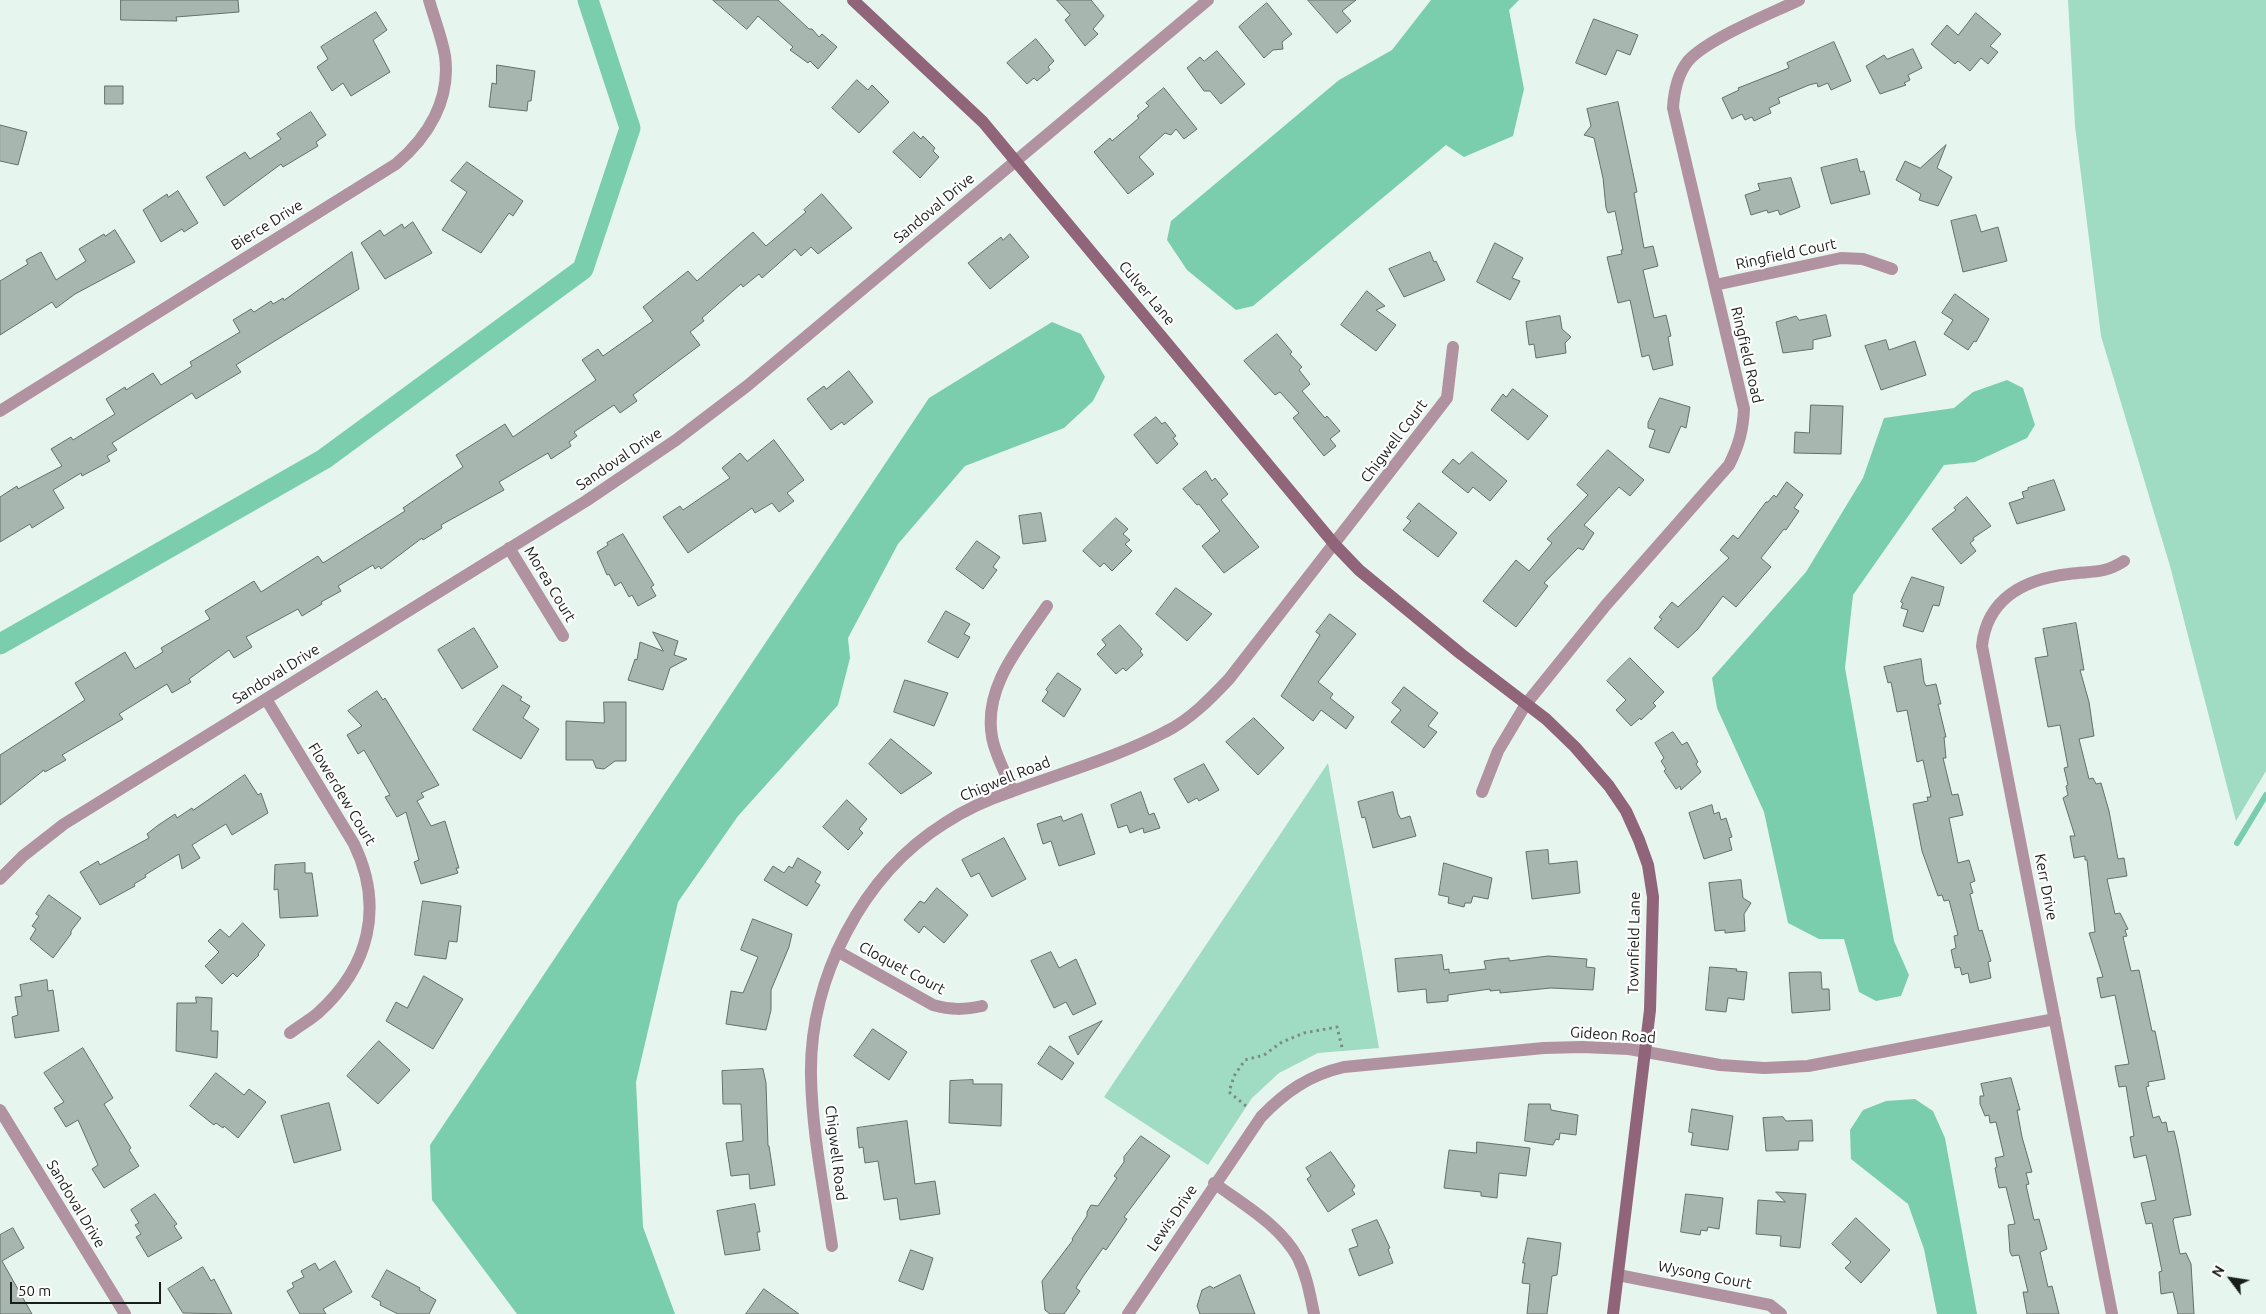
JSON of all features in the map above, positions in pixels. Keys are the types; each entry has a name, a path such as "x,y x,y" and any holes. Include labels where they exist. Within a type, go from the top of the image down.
{"street":[{"name":"Bierce Drive","path":"0,410 396,164 411,152 427,133 441,106 444,89 445,57 429,0"},
{"name":"Culver Lane","path":"853,0 983,122 1335,545 1359,570 1410,612"},
{"name":"Sandoval Drive","path":"0,879 23,856 64,824 586,501 660,452 731,398 1208,0"},
{"name":"Ringfield Road","path":"1482,792 1498,752 1526,704 1606,605 1730,465 1740,444 1744,409 1673,108 1674,90 1678,76 1688,61 1704,47 1799,0"},
{"name":"Ringfield Court","path":"1715,285 1841,258 1863,259 1892,268"},
{"name":"Chigwell Court","path":"1335,545 1447,398 1453,347"},
{"name":"Chigwell Road","path":"832,1246 815,1133 811,1076 812,1039 819,1002 837,951 858,913 880,881 907,853 943,824 973,806 1104,760 1167,732 1187,718 1229,679 1335,545"},
{"name":"Morea Court","path":"509,548 563,636"},
{"name":"Kerr Drive","path":"2112,1314 1982,646 1984,629 1989,617 1998,604 2025,586 2047,577 2097,573 2113,568 2124,561"},
{"path":"1013,791 992,738 991,706 1002,673 1047,606"},
{"name":"Townfield Lane","path":"1410,612 1460,654 1546,719 1575,747 1609,786 1626,811 1648,865 1654,897 1650,1010 1613,1314"},
{"name":"Flowerdew Court","path":"266,699 354,844 362,861 369,884 371,907 369,926 362,950 350,975 333,998 317,1014 290,1033"},
{"name":"Cloquet Court","path":"837,951 933,1005 950,1010 982,1006"},
{"name":"Gideon Road","path":"1214,1183 1261,1117 1281,1096 1306,1080 1329,1070 1354,1066 1582,1046 1645,1051 1720,1064 1764,1068 1808,1066 2055,1019"},
{"name":"Sandoval Drive","path":"0,1110 125,1314"},
{"name":"Lewis Drive","path":"1128,1314 1214,1183 1280,1234 1300,1264 1306,1279 1314,1314"},
{"name":"Wysong Court","path":"1618,1275 1770,1305 1782,1314"}],"path":[{"path":"1246,1106 1229,1092 1234,1076 1245,1060 1264,1055 1282,1042 1323,1028 1337,1027 1343,1051"}],"shaded area":[{"path":"1431,0 1519,0 1509,10 1524,89 1513,136 1464,157 1446,145 1253,306 1236,310 1187,270 1167,240 1171,221 1339,80 1392,50"},
{"path":"2068,0 2266,0 2266,771 2236,821 2170,566 2101,336 2075,126"},
{"path":"1052,322 1081,334 1105,377 1093,401 1064,428 965,466 898,544 848,638 850,658 838,705 738,816 678,902 636,1082 643,1227 675,1314 517,1314 432,1200 430,1145 929,398"},
{"path":"2007,380 2023,388 2035,425 2027,438 1975,462 1944,465 1853,595 1845,668 1894,941 1909,975 1901,996 1876,1001 1859,992 1844,939 1819,939 1788,923 1764,812 1717,708 1712,678 1806,572 1863,478 1884,418 1954,408 1973,392"},
{"path":"1328,763 1379,1048 1318,1053 1279,1073 1252,1098 1208,1165 1104,1097"},
{"path":"1915,1099 1933,1111 1945,1138 1977,1314 1937,1314 1924,1249 1908,1204 1851,1159 1850,1130 1863,1110 1886,1101"}],"building":[{"path":"121,0 238,0 239,12 176,17 177,21 121,20"},
{"path":"713,0 778,0 819,37 822,34 837,47 818,69 810,61 808,63 790,50 793,47 758,16 747,29"},
{"path":"1057,0 1091,0 1104,16 1093,29 1098,34 1085,46 1065,20 1070,15"},
{"path":"1308,0 1356,0 1342,11 1351,21 1337,33"},
{"path":"1267,3 1292,34 1282,42 1283,49 1273,50 1264,58 1239,27"},
{"path":"376,12 387,30 373,40 390,72 351,96 343,83 332,91 317,67 328,59 321,47"},
{"path":"1976,13 2001,34 1990,46 1998,52 1988,64 1981,58 1970,71 1958,61 1955,64 1931,44 1947,25 1958,35"},
{"path":"1594,19 1638,35 1630,55 1617,50 1606,75 1576,63"},
{"path":"1036,39 1054,61 1048,67 1050,70 1037,81 1034,78 1027,84 1007,63"},
{"path":"1834,42 1851,81 1831,90 1828,83 1818,87 1817,83 1809,85 1778,98 1780,103 1769,108 1771,113 1754,121 1752,117 1745,120 1742,114 1732,119 1722,98 1739,90 1738,88 1789,68 1787,63"},
{"path":"1913,49 1922,68 1908,75 1910,80 1904,83 1906,85 1880,94 1866,66 1884,55 1887,59"},
{"path":"1217,51 1245,84 1221,104 1210,91 1204,91 1187,68 1200,57 1204,61"},
{"path":"497,65 535,71 531,101 528,101 527,111 489,107 492,83 496,84"},
{"path":"857,80 868,90 872,85 889,102 859,133 832,108"},
{"path":"105,86 123,86 123,104 105,104"},
{"path":"1164,88 1197,129 1184,139 1176,129 1171,135 1165,133 1139,157 1154,174 1128,194 1094,152 1110,138 1112,141 1139,118 1137,116 1149,106 1146,103"},
{"path":"1618,102 1637,192 1634,193 1644,248 1653,246 1658,266 1643,270 1654,318 1666,315 1671,336 1668,337 1673,365 1653,370 1649,355 1642,357 1630,300 1618,303 1607,257 1622,254 1621,250 1623,250 1615,211 1608,213 1606,208 1603,178 1594,138 1584,135 1591,126 1587,109"},
{"path":"311,112 326,135 316,142 318,146 283,167 281,164 224,206 206,177 245,152 250,159 281,139 277,134"},
{"path":"0,125 27,132 18,165 0,161"},
{"path":"914,132 921,139 923,136 935,148 933,151 939,157 920,178 893,152"},
{"path":"1946,145 1937,168 1952,177 1938,206 1919,200 1921,194 1896,180 1905,161 1920,168"},
{"path":"1857,159 1860,172 1864,171 1870,194 1831,204 1821,168"},
{"path":"467,162 523,201 513,216 509,213 481,253 442,230 467,192 451,181"},
{"path":"1791,178 1800,207 1780,215 1778,210 1768,213 1767,210 1751,215 1745,195 1760,190 1758,184"},
{"path":"178,191 198,223 184,232 182,229 161,242 143,210 167,194 168,197"},
{"path":"822,194 852,228 818,254 811,247 801,256 795,249 762,278 759,274 743,287 741,284 702,318 704,321 690,332 700,345 633,395 637,401 620,413 614,405 574,432 577,436 569,442 571,446 551,459 548,453 499,482 504,490 441,525 442,528 423,540 422,538 381,569 379,566 375,569 373,565 338,586 341,591 321,602 322,604 302,616 298,609 246,637 252,647 234,658 229,650 189,679 191,682 172,693 167,684 119,714 123,719 62,755 66,760 45,772 44,770 0,805 0,755 85,700 75,683 125,652 135,669 163,652 161,648 210,619 205,611 254,581 261,592 318,556 323,563 405,511 403,508 463,467 456,455 505,424 513,437 596,380 582,360 598,349 603,356 653,321 643,307 688,271 697,281 753,232 766,246 806,212 804,210"},
{"path":"1976,215 1981,232 1998,227 2007,261 1963,272 1951,221"},
{"path":"413,222 432,253 385,279 361,243 380,230 384,236 402,224 404,228"},
{"path":"115,230 135,262 75,294 56,308 52,302 0,335 0,281 28,264 26,260 41,252 56,280 86,261 79,249 104,234 105,236"},
{"path":"1010,234 1029,257 990,289 968,263 1001,237 1003,240"},
{"path":"1495,243 1523,258 1512,278 1520,281 1510,300 1477,282"},
{"path":"352,252 359,289 236,365 241,372 196,399 192,393 112,443 117,450 107,456 110,461 82,476 81,473 53,490 64,508 32,528 30,524 0,542 0,497 17,486 18,489 62,466 51,449 71,437 73,440 115,414 106,399 125,387 126,390 153,373 161,385 192,366 190,362 240,332 233,320 251,309 254,312 271,301 273,304 283,298 284,300"},
{"path":"1430,252 1445,280 1404,297 1389,269"},
{"path":"1367,291 1385,306 1376,310 1396,325 1376,351 1341,325"},
{"path":"1955,294 1989,319 1976,342 1974,341 1968,350 1944,334 1953,320 1942,313"},
{"path":"1826,315 1831,336 1813,340 1813,349 1783,353 1776,322 1796,316 1799,320"},
{"path":"1560,316 1562,329 1571,337 1565,343 1566,353 1536,358 1534,344 1529,345 1526,322"},
{"path":"1277,334 1292,352 1290,354 1302,367 1299,370 1310,384 1302,391 1325,418 1327,416 1340,431 1330,439 1336,446 1324,456 1293,418 1299,413 1280,392 1275,395 1244,361"},
{"path":"1886,340 1889,350 1915,341 1926,375 1881,390 1865,346"},
{"path":"849,371 873,402 844,425 842,422 831,430 807,399 824,386 826,389"},
{"path":"1513,389 1548,416 1528,440 1491,410 1503,394 1506,397"},
{"path":"1660,398 1690,407 1686,428 1681,426 1669,453 1649,447 1655,430 1648,428 1648,423"},
{"path":"1811,405 1843,406 1841,454 1794,453 1795,432 1809,433"},
{"path":"1156,417 1162,424 1165,422 1176,436 1173,438 1178,444 1157,464 1134,435"},
{"path":"774,440 804,480 787,493 794,501 779,512 772,503 755,513 752,508 688,553 663,517 680,506 683,510 730,478 722,468 740,453 747,461"},
{"path":"1608,450 1644,480 1630,496 1619,487 1584,525 1594,533 1583,550 1578,548 1544,583 1548,586 1516,627 1483,601 1516,560 1529,571 1552,543 1547,539 1588,495 1577,485"},
{"path":"1472,452 1507,481 1490,501 1473,487 1468,493 1442,472 1453,459 1459,464"},
{"path":"1206,471 1212,481 1215,478 1228,494 1221,500 1259,547 1224,573 1202,546 1220,531 1199,504 1197,505 1183,489"},
{"path":"2054,480 2065,510 2017,524 2009,503 2024,498 2022,492 2028,490 2028,488"},
{"path":"1787,482 1803,495 1794,508 1799,511 1786,530 1784,529 1761,558 1771,567 1736,607 1723,596 1698,629 1678,648 1654,628 1662,619 1659,617 1672,602 1678,607 1729,558 1720,550 1733,535 1738,539 1766,502 1774,495 1776,497"},
{"path":"1967,497 1991,526 1973,538 1974,540 1970,543 1976,551 1961,564 1932,529 1956,510 1954,508"},
{"path":"1419,503 1457,533 1438,557 1403,530 1411,521 1407,518"},
{"path":"1041,513 1046,541 1023,544 1019,516"},
{"path":"1116,518 1128,529 1123,534 1130,540 1125,544 1132,551 1112,571 1104,563 1100,567 1083,551"},
{"path":"623,534 654,585 651,587 656,596 638,606 632,595 629,597 621,582 615,586 609,574 607,575 597,552 608,545 607,543"},
{"path":"977,541 1000,557 993,567 997,570 983,589 956,569"},
{"path":"1912,577 1944,587 1939,606 1933,605 1923,632 1903,626 1908,610 1901,608 1903,603 1901,602"},
{"path":"1176,588 1212,614 1187,641 1156,614"},
{"path":"946,611 970,624 964,634 970,637 958,658 928,642"},
{"path":"1330,614 1356,634 1318,682 1333,694 1330,698 1354,717 1346,729 1321,710 1313,721 1281,696 1320,635 1316,632"},
{"path":"2076,623 2084,670 2080,670 2089,702 2094,736 2079,739 2089,779 2093,778 2096,784 2101,783 2109,811 2118,859 2124,858 2127,876 2107,879 2115,914 2120,913 2128,929 2125,930 2127,936 2123,937 2131,971 2139,970 2152,1031 2155,1031 2165,1079 2148,1082 2149,1086 2146,1087 2153,1118 2159,1116 2162,1123 2166,1122 2168,1132 2174,1131 2178,1148 2191,1215 2174,1218 2173,1221 2180,1254 2186,1253 2191,1264 2194,1314 2178,1314 2173,1292 2161,1294 2159,1272 2162,1271 2152,1223 2146,1224 2141,1203 2156,1200 2146,1155 2134,1158 2130,1137 2134,1136 2126,1086 2119,1087 2115,1066 2129,1064 2115,995 2101,998 2097,978 2103,977 2089,933 2095,932 2087,860 2085,860 2085,856 2074,858 2070,836 2075,836 2063,798 2068,795 2064,768 2068,767 2060,725 2048,727 2035,658 2048,656 2043,629"},
{"path":"1120,625 1142,649 1140,651 1143,655 1126,671 1123,668 1116,674 1097,654 1106,645 1102,640"},
{"path":"474,628 498,667 462,689 438,650"},
{"path":"653,632 678,641 674,655 687,659 670,668 663,690 628,680 635,659 637,660 640,642 663,651"},
{"path":"1630,658 1664,692 1653,703 1656,706 1641,720 1640,718 1631,726 1616,710 1626,700 1607,681"},
{"path":"1921,659 1926,686 1936,684 1941,704 1938,704 1946,737 1944,737 1946,758 1943,758 1952,795 1958,794 1963,815 1949,818 1958,863 1969,860 1975,881 1970,883 1973,893 1970,894 1979,931 1982,930 1991,961 1988,962 1991,978 1970,983 1968,973 1962,975 1960,967 1955,968 1951,950 1956,948 1954,936 1958,935 1949,900 1944,901 1942,895 1938,896 1922,851 1913,804 1928,801 1927,797 1931,797 1923,760 1917,762 1907,710 1897,712 1891,682 1888,683 1884,667"},
{"path":"1058,673 1081,689 1064,717 1042,701 1048,692 1046,690"},
{"path":"905,680 948,693 934,726 894,712"},
{"path":"503,685 522,697 520,700 530,706 523,718 539,729 521,759 473,730"},
{"path":"1404,687 1438,713 1428,726 1437,732 1424,748 1391,722 1401,710 1392,703"},
{"path":"377,691 383,700 385,698 439,785 421,793 424,797 417,801 431,826 445,821 459,868 456,868 458,873 421,884 414,862 419,860 406,812 397,817 385,797 390,795 364,750 358,754 347,735 362,726 348,711"},
{"path":"604,702 626,702 626,761 615,761 604,769 596,768 593,760 566,760 566,721 604,723"},
{"path":"1254,718 1284,748 1258,775 1226,742"},
{"path":"1673,732 1682,745 1687,742 1698,762 1696,764 1701,772 1681,790 1680,786 1676,789 1664,771 1666,769 1661,761 1664,758 1655,743"},
{"path":"891,739 932,773 901,794 869,764"},
{"path":"1204,764 1219,790 1199,801 1197,798 1188,803 1174,779"},
{"path":"245,775 258,795 261,793 268,813 232,835 226,824 192,845 200,858 182,869 179,854 145,875 146,877 134,884 135,886 100,905 80,872 98,861 100,865 149,838 147,834 175,814 177,818 192,808 193,810"},
{"path":"1141,792 1149,815 1154,813 1160,828 1144,833 1143,828 1130,833 1127,825 1118,828 1111,805"},
{"path":"1393,792 1398,814 1401,819 1410,816 1416,836 1373,848 1365,817 1362,818 1358,802"},
{"path":"847,800 867,819 859,829 863,833 848,850 823,827"},
{"path":"1712,805 1714,814 1719,812 1721,820 1726,818 1732,837 1729,838 1732,850 1704,859 1689,813"},
{"path":"1082,814 1095,854 1059,866 1051,841 1043,844 1037,824 1061,816 1063,821"},
{"path":"1004,838 1026,879 992,897 979,873 971,877 962,860"},
{"path":"1548,850 1549,864 1577,861 1580,893 1532,899 1526,852"},
{"path":"798,858 821,872 815,882 820,885 807,906 764,880 773,866 784,873 789,866 792,868"},
{"path":"305,863 305,873 312,873 318,916 280,918 278,889 274,890 275,865"},
{"path":"1444,863 1492,878 1488,899 1473,896 1471,903 1465,903 1464,907 1448,903 1449,897 1439,895"},
{"path":"1741,880 1743,898 1751,903 1744,914 1745,931 1725,933 1725,930 1715,931 1709,883"},
{"path":"937,888 968,915 944,943 924,926 919,933 904,920 920,901 924,903"},
{"path":"49,895 81,918 53,958 30,939 36,929 32,926 39,916 36,914"},
{"path":"423,901 461,906 457,942 449,941 446,959 415,955"},
{"path":"753,919 792,934 789,947 771,990 771,1010 766,1030 726,1024 731,991 743,993 758,957 741,950"},
{"path":"243,923 265,945 259,955 237,977 233,973 222,984 205,966 219,952 208,941 220,929 229,937"},
{"path":"1051,952 1059,968 1076,959 1096,1004 1073,1015 1066,1002 1054,1008 1031,961"},
{"path":"1442,955 1444,970 1449,969 1449,973 1486,969 1484,961 1498,959 1509,958 1509,961 1548,956 1587,959 1586,967 1595,968 1593,990 1551,988 1500,993 1500,990 1490,991 1490,989 1448,995 1448,1001 1427,1003 1426,989 1398,992 1395,959"},
{"path":"1710,967 1737,969 1736,971 1747,972 1744,1000 1728,998 1726,1012 1706,1010"},
{"path":"1821,972 1822,989 1829,989 1830,1010 1792,1013 1789,973"},
{"path":"424,976 463,999 433,1049 386,1021 396,1002 407,1008"},
{"path":"47,980 48,991 53,990 59,1031 15,1038 12,1017 18,1015 15,997 22,996 20,985"},
{"path":"196,997 212,998 211,1031 218,1031 217,1058 176,1051 177,1003 196,1003"},
{"path":"1102,1021 1078,1055 1069,1037"},
{"path":"873,1029 907,1052 889,1080 854,1056"},
{"path":"379,1041 410,1070 378,1104 347,1076"},
{"path":"1050,1046 1074,1063 1062,1080 1038,1064"},
{"path":"83,1048 113,1098 104,1104 131,1148 129,1150 139,1166 104,1188 92,1169 98,1165 78,1120 66,1127 54,1108 64,1102 44,1073"},
{"path":"763,1069 766,1083 768,1146 775,1185 750,1189 749,1174 731,1176 726,1143 743,1141 741,1104 723,1104 722,1071"},
{"path":"216,1073 244,1095 249,1089 266,1102 238,1138 224,1126 223,1128 216,1123 214,1125 190,1106"},
{"path":"2011,1078 2020,1110 2017,1110 2022,1137 2032,1172 2026,1173 2029,1184 2026,1185 2034,1220 2039,1219 2047,1249 2040,1252 2048,1287 2052,1286 2059,1314 2027,1314 2023,1292 2028,1292 2019,1255 2012,1256 2010,1252 2008,1225 2015,1224 2006,1187 1999,1188 1995,1168 1997,1167 1995,1158 2004,1156 1996,1122 1990,1123 1989,1115 1985,1116 1980,1104 1980,1096 1984,1096 1981,1084"},
{"path":"973,1080 973,1084 1002,1084 1001,1126 949,1123 950,1081"},
{"path":"329,1103 341,1150 294,1163 281,1116"},
{"path":"1529,1104 1550,1104 1551,1110 1578,1115 1576,1135 1560,1133 1559,1140 1556,1139 1553,1145 1525,1141"},
{"path":"1692,1109 1733,1116 1728,1150 1691,1145 1693,1133 1689,1132"},
{"path":"1783,1117 1786,1121 1812,1120 1813,1141 1799,1141 1798,1150 1766,1151 1763,1118"},
{"path":"907,1121 915,1184 935,1181 940,1214 900,1220 897,1198 884,1200 878,1161 865,1163 863,1147 859,1148 857,1128"},
{"path":"1141,1136 1170,1156 1124,1217 1127,1219 1106,1250 1103,1248 1082,1278 1076,1288 1080,1291 1064,1314 1050,1314 1045,1310 1042,1281 1073,1240 1091,1205 1098,1206 1117,1178 1114,1176 1124,1162 1124,1157"},
{"path":"1477,1142 1530,1148 1526,1176 1499,1173 1497,1198 1481,1196 1481,1192 1444,1188 1449,1150 1476,1153"},
{"path":"1331,1152 1355,1186 1352,1190 1355,1194 1328,1212 1307,1179 1311,1176 1306,1168"},
{"path":"1776,1192 1806,1194 1800,1248 1780,1246 1781,1236 1756,1234 1758,1200 1785,1202"},
{"path":"155,1194 177,1224 174,1226 182,1238 148,1257 136,1237 141,1234 135,1225 139,1223 131,1210"},
{"path":"1686,1194 1723,1198 1719,1229 1708,1227 1707,1231 1701,1230 1700,1235 1681,1232"},
{"path":"755,1204 760,1232 757,1232 760,1250 725,1255 717,1211"},
{"path":"1856,1218 1890,1250 1861,1283 1845,1268 1851,1262 1832,1244"},
{"path":"1377,1220 1390,1248 1388,1249 1393,1263 1359,1276 1349,1249 1358,1246 1352,1230"},
{"path":"13,1228 24,1248 2,1261 32,1314 0,1314 0,1235"},
{"path":"1528,1238 1561,1243 1557,1275 1552,1276 1547,1314 1527,1314 1530,1284 1522,1283 1525,1263 1523,1263"},
{"path":"911,1250 933,1258 923,1290 899,1281"},
{"path":"335,1261 352,1292 323,1309 326,1314 300,1314 287,1291 294,1287 292,1283 304,1277 301,1271 315,1263 319,1270"},
{"path":"203,1267 211,1281 214,1279 232,1314 183,1313 168,1289"},
{"path":"387,1270 420,1288 419,1290 436,1300 429,1314 398,1314 380,1305 381,1302 372,1297"},
{"path":"1240,1275 1255,1314 1200,1314 1197,1306 1202,1290 1210,1286 1213,1288"},
{"path":"764,1289 799,1314 746,1314"}],"waterway":[{"path":"0,644 324,459 583,269 630,128 588,0"},
{"path":"2237,843 2266,795"}]}
